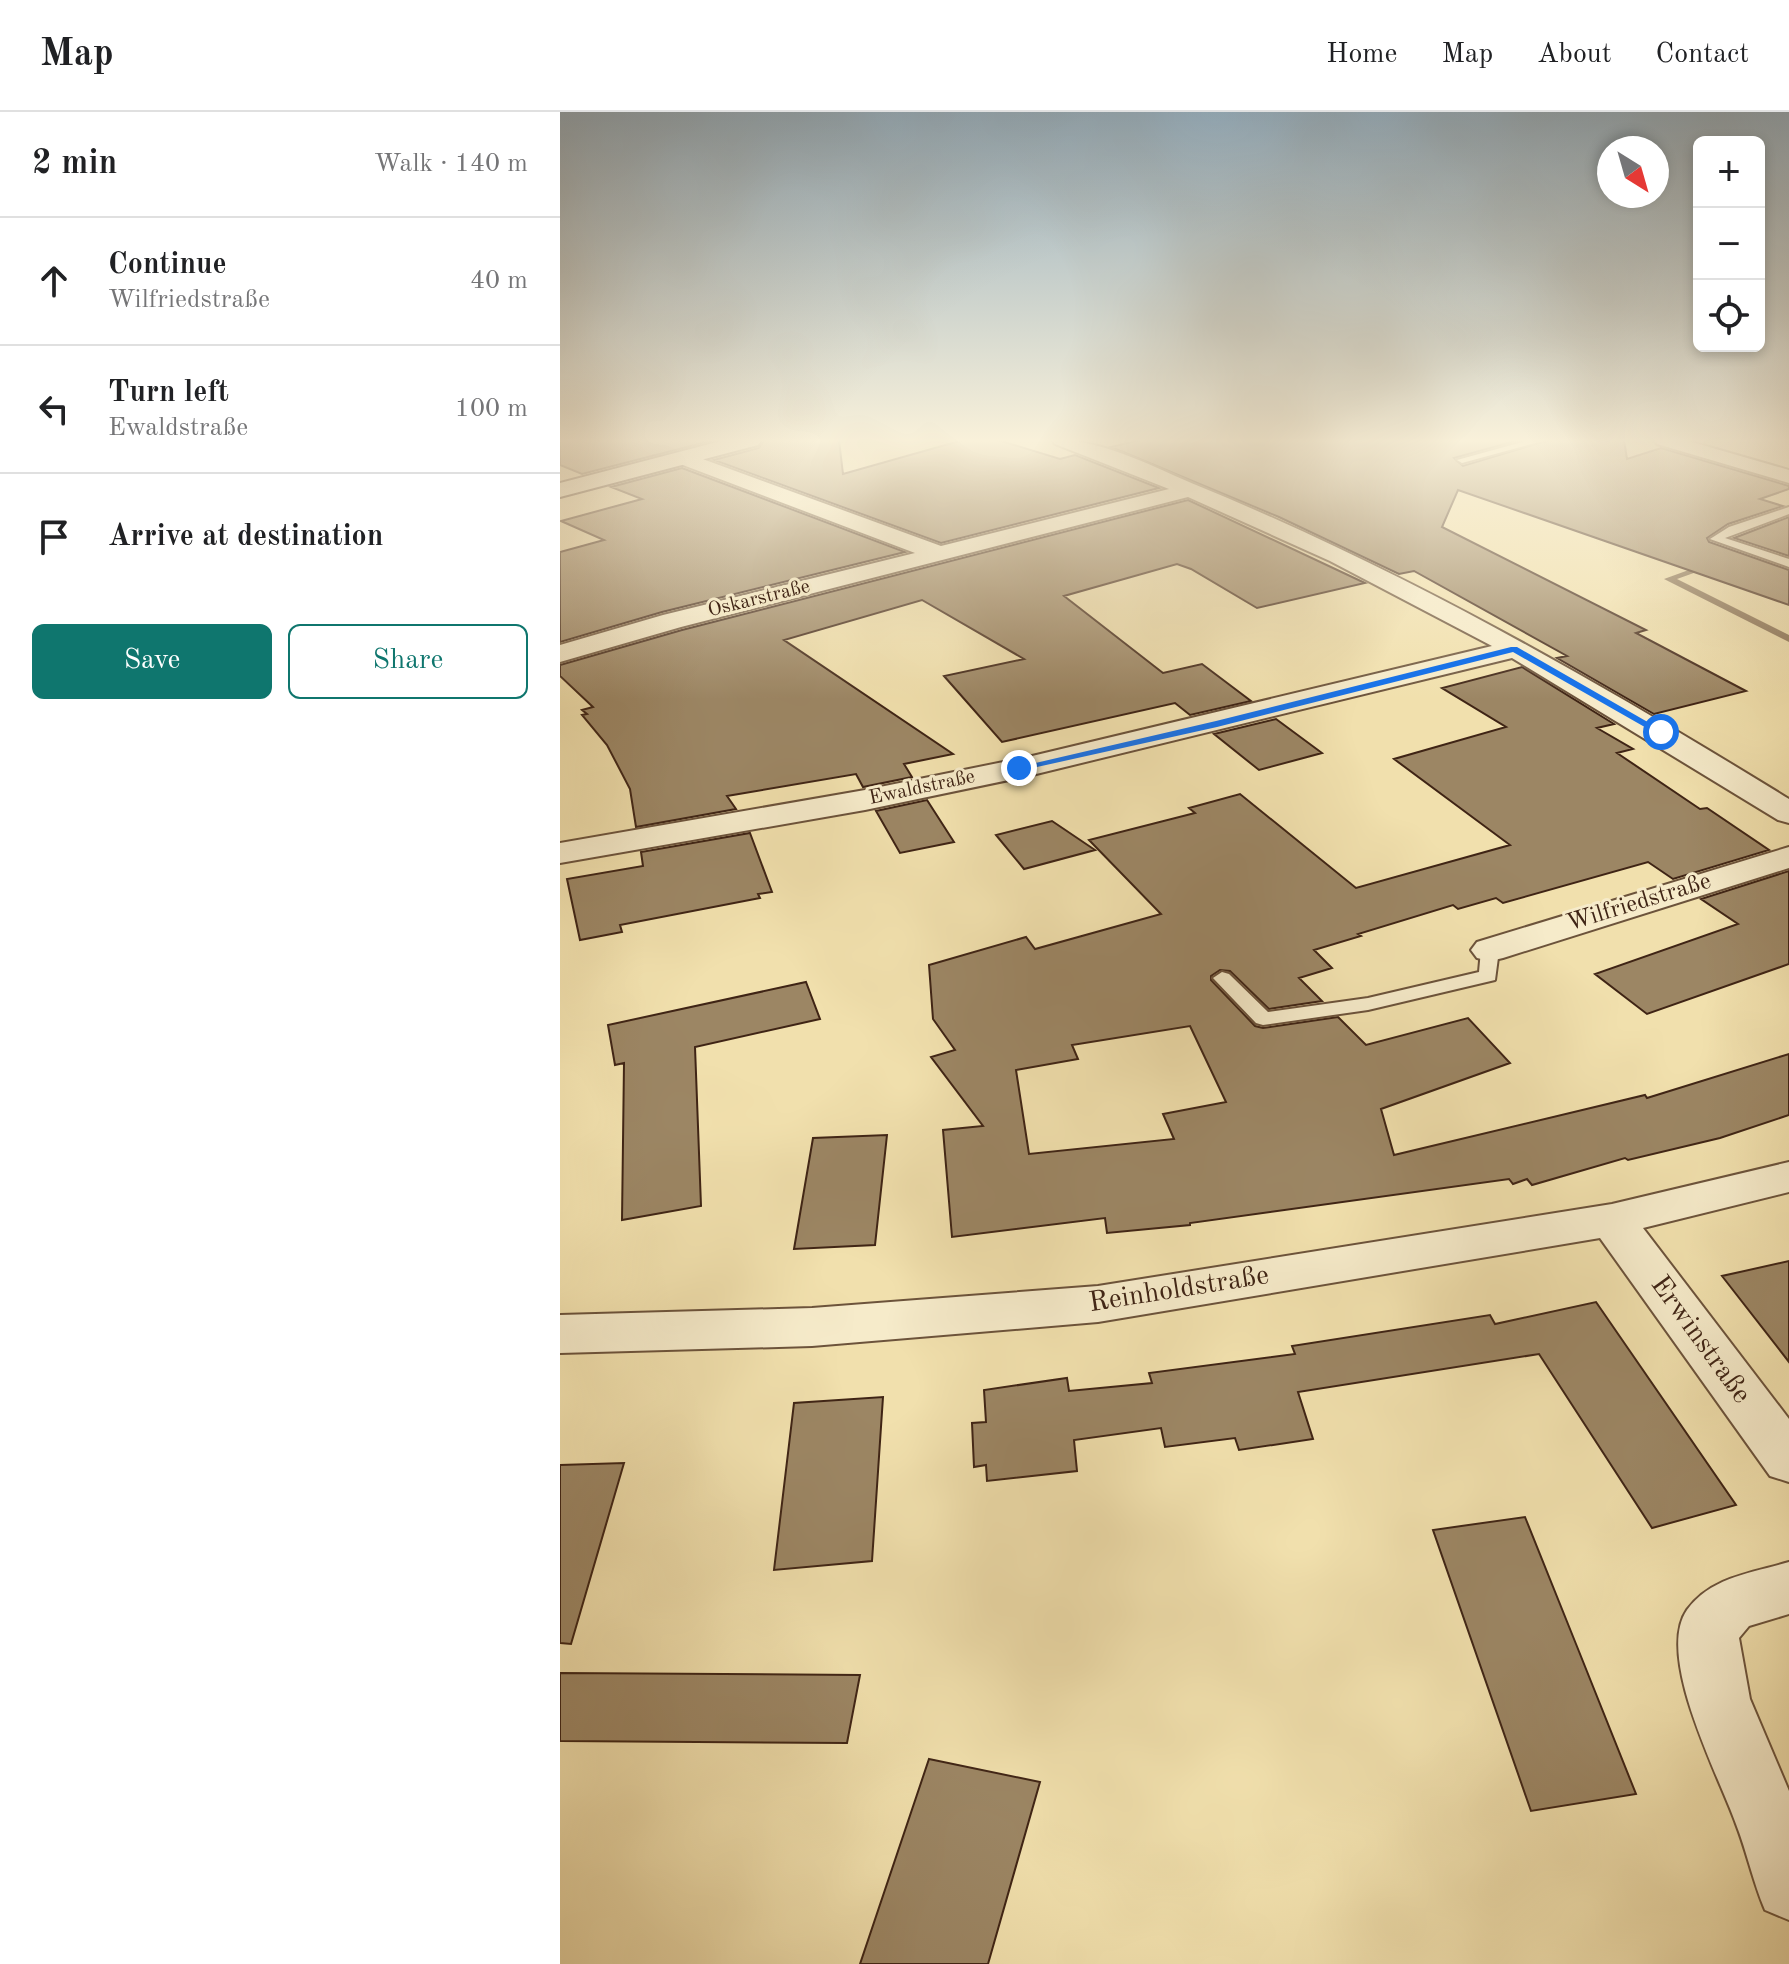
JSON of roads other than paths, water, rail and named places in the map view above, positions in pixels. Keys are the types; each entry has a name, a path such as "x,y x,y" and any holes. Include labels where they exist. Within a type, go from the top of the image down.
{"street":[{"path":"866,526 940,554"},
{"name":"Oskarstraße","path":"560,654 672,621 1048,526"},
{"path":"1271,526 1375,574 1514,649 1661,732 1789,813"},
{"name":"Ewaldstraße","path":"560,853 866,800 1010,770 1217,724 1514,649"},
{"name":"Wilfriedstraße","path":"1490,950 1789,857"},
{"name":"Reinholdstraße","path":"560,1334 812,1327 1098,1304 1612,1220 1789,1177"},
{"name":"Erwinstraße","path":"1612,1220 1789,1460"},
{"path":"1789,1588 1730,1605 1708,1630 1708,1664 1735,1750 1782,1853 1789,1886"}],"lane":[{"path":"1741,526 1716,539 1789,563"},
{"path":"1222,978 1263,1019 1368,1004 1488,976 1490,950"}],"waterway":[{"path":"1711,565 1669,579 1789,639"}]}
